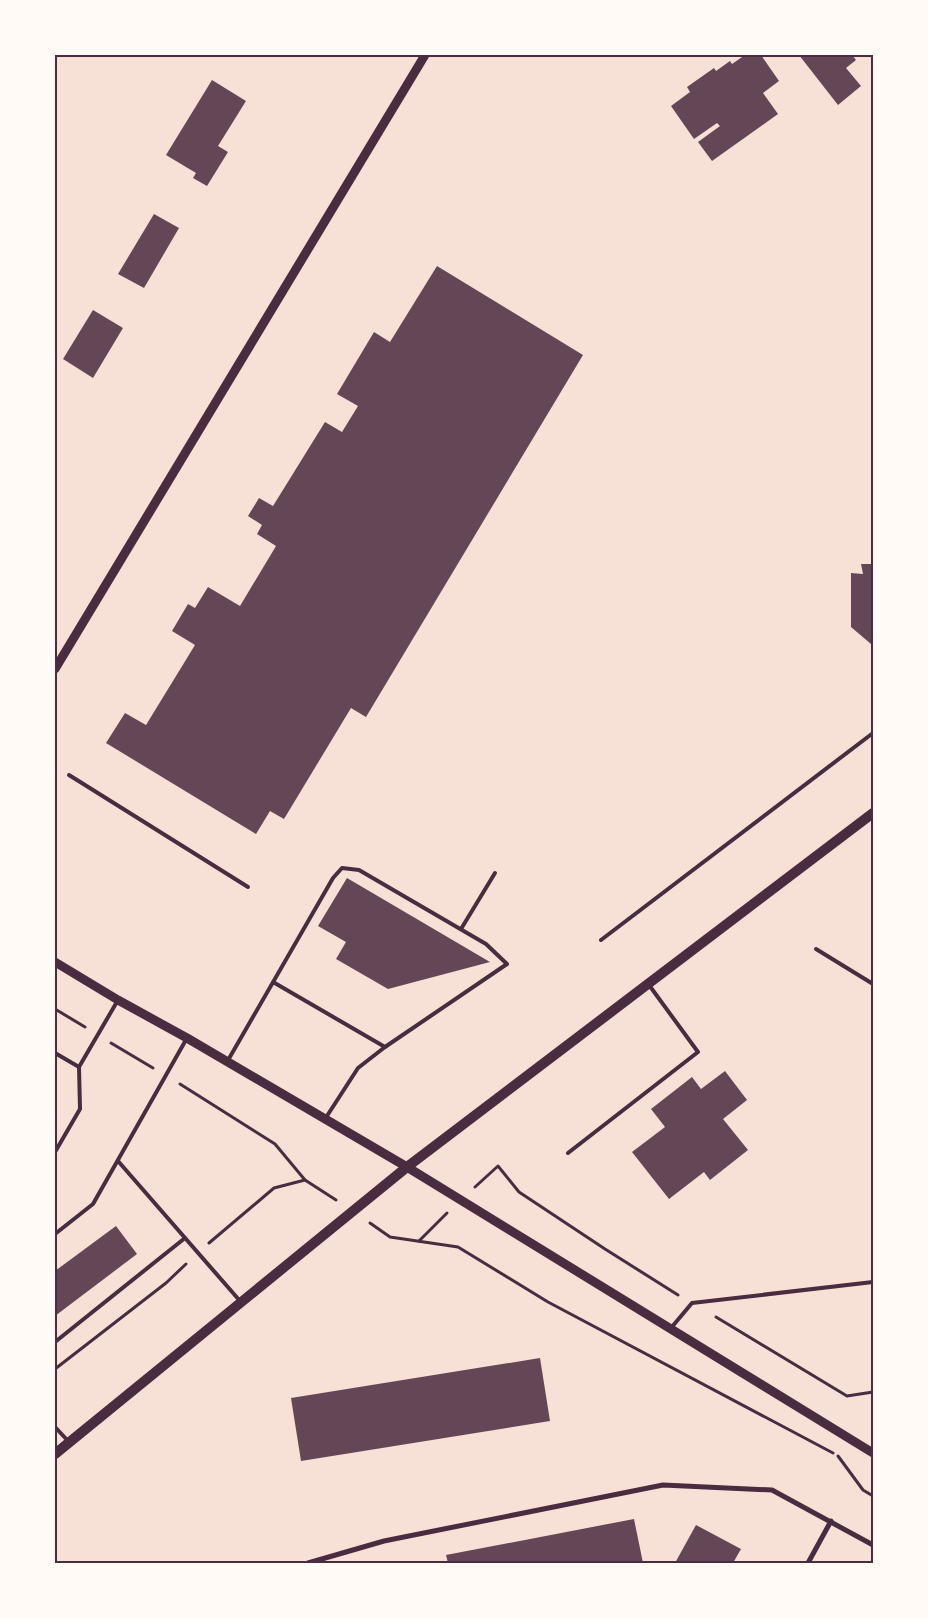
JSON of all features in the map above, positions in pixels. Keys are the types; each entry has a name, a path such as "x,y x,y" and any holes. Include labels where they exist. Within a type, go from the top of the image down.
{"main road":[{"path":"55,1454 407,1167 873,813"}],"street":[{"path":"55,670 425,55"},
{"path":"55,962 407,1167 669,1330 873,1453"},
{"path":"308,1563 384,1541 663,1485 772,1490 873,1545"},
{"path":"808,1563 831,1521"}],"lane":[{"path":"602,940 873,733"},
{"path":"69,776 248,887"},
{"path":"227,1062 333,878 342,868 358,870 461,929 486,944 507,964 385,1047 358,1068 325,1119"},
{"path":"461,929 495,873"},
{"path":"816,949 873,984"},
{"path":"273,982 385,1047"},
{"path":"568,1153 698,1052 648,984"},
{"path":"55,1152 80,1109 79,1067 118,1000"},
{"path":"55,1234 93,1204 187,1038"},
{"path":"55,1053 79,1067"},
{"path":"118,1161 241,1302"},
{"path":"55,1342 185,1238"},
{"path":"669,1330 692,1303 873,1282"},
{"path":"55,1427 70,1442"}],"path":[{"path":"55,1009 275,1144 305,1180 274,1188 210,1243"},
{"path":"498,1166 519,1192 670,1289"},
{"path":"419,1242 431,1229"},
{"path":"390,1237 458,1247 548,1302 839,1456 863,1490 873,1496"},
{"path":"55,1369 166,1282"},
{"path":"728,1325 847,1396 873,1392"}],"building":[{"path":"745,55 761,55 779,81 763,93 778,114 712,161 698,142 720,126 717,123 694,139 671,106 690,92 687,87 714,68 716,71 730,61 732,64"},
{"path":"799,55 854,55 856,60 846,68 861,86 838,105"},
{"path":"212,80 246,101 218,146 228,152 207,186 193,178 196,173 166,155"},
{"path":"154,214 179,228 144,288 118,274"},
{"path":"437,266 583,355 366,717 351,708 284,819 270,811 256,834 106,743 125,713 146,725 195,645 172,631 188,604 195,608 208,587 240,606 276,546 257,534 262,525 248,516 259,498 273,506 325,422 342,432 358,406 337,394 374,332 390,342"},
{"path":"93,310 123,328 93,378 63,359"},
{"path":"861,564 873,564 873,644 851,627 851,573 863,574"},
{"path":"347,878 490,962 388,989 336,959 346,942 318,926"},
{"path":"725,1071 747,1100 723,1119 748,1150 710,1180 704,1172 669,1199 632,1152 665,1127 651,1109 692,1077 701,1089"},
{"path":"116,1226 137,1254 55,1316 55,1271"},
{"path":"540,1358 550,1421 301,1461 291,1398"},
{"path":"634,1519 643,1563 448,1563 446,1555"},
{"path":"696,1525 741,1549 733,1563 675,1563"}]}
